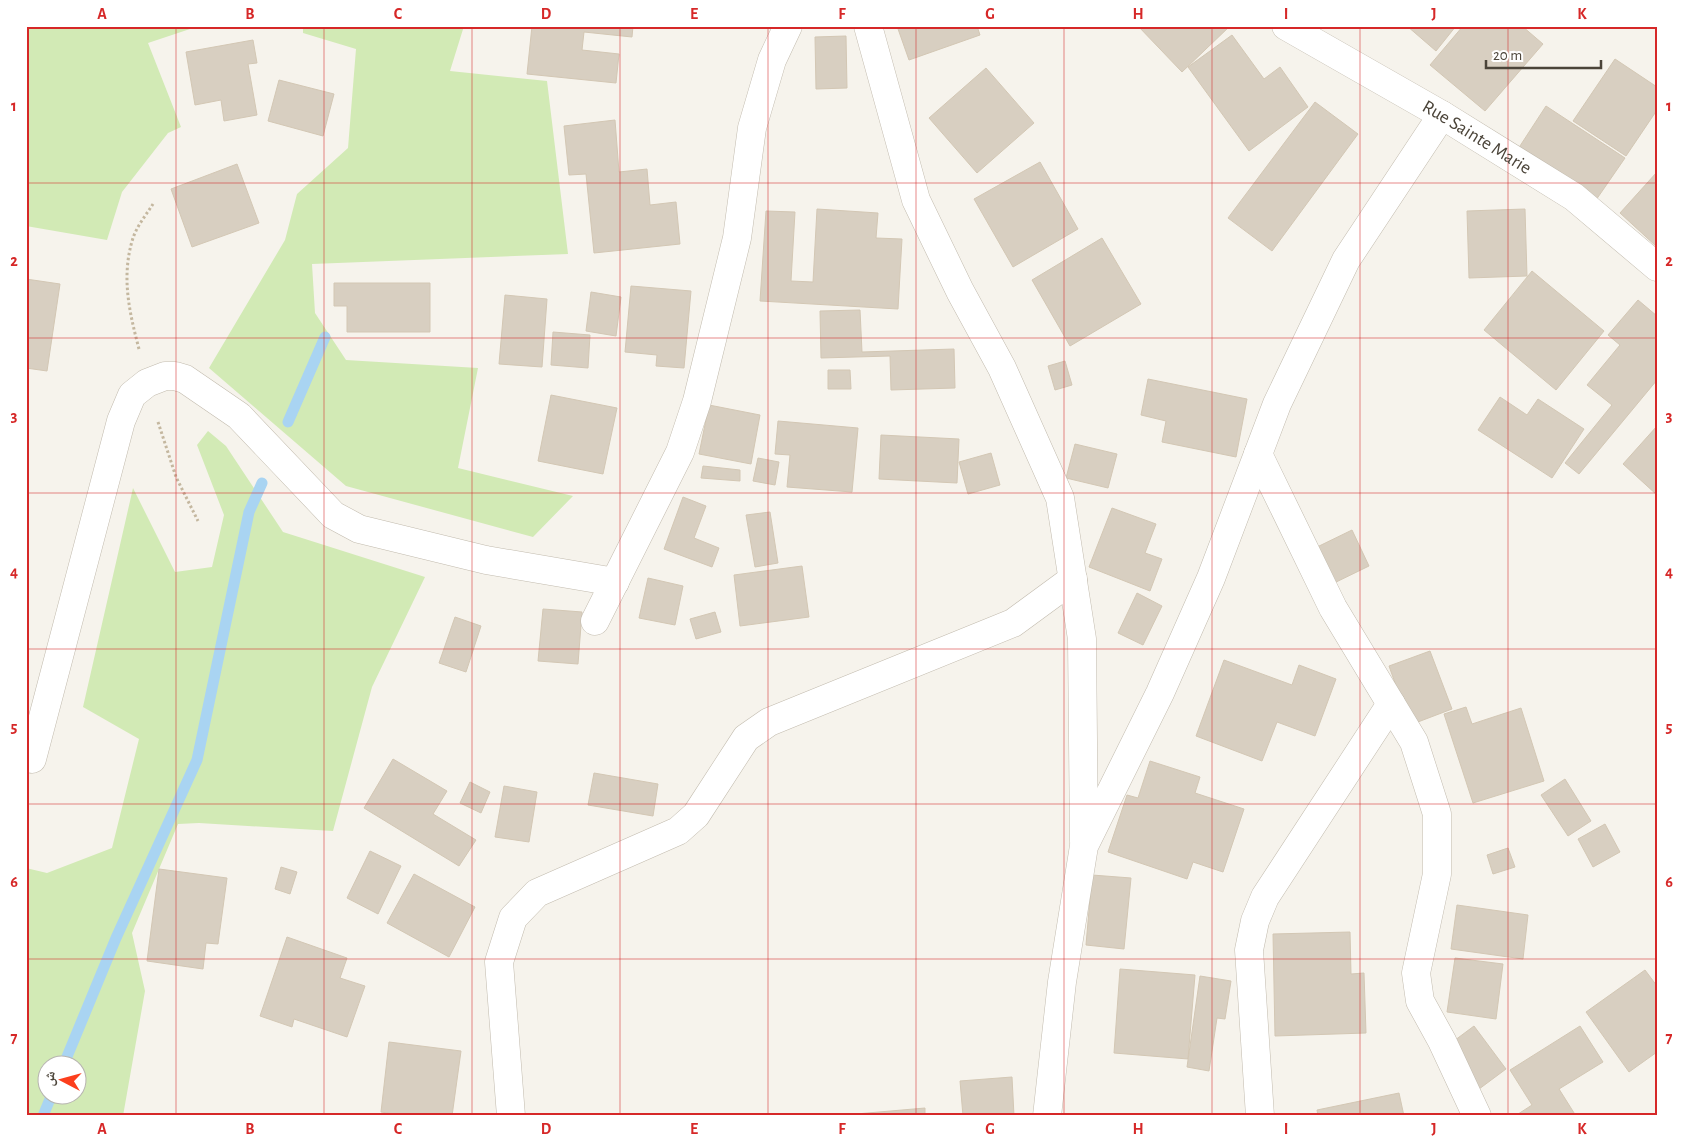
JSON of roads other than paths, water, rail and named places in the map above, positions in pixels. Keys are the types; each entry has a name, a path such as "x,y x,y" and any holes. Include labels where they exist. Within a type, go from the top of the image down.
{"street":[{"path":"595,621 680,452 697,401 737,238 752,128 772,60 788,26"},
{"path":"868,26 916,200 960,291 1002,368 1060,498 1082,640 1084,846 1062,982 1046,1116"},
{"name":"Rue Sainte Marie","path":"1286,26 1442,115 1574,198 1657,267"},
{"path":"1084,846 1164,684 1211,578 1277,404 1346,260 1442,115"},
{"path":"32,759 113,446 129,401 147,383 165,376 185,379 214,397 239,416 333,514 360,529 486,560 615,582"},
{"path":"1258,454 1333,608 1414,742 1437,814 1437,874 1416,973 1420,1001 1442,1041 1477,1116"},
{"path":"510,1116 499,962 513,918 537,893 678,831 696,814 746,738 769,722 1013,623 1073,579"},
{"path":"1260,1116 1249,950 1255,921 1265,897 1391,704"}],"waterway":[{"path":"288,422 325,337"},
{"path":"68,1054 116,938 197,760 249,512 262,483"},
{"path":"43,1116 48,1104"}]}
